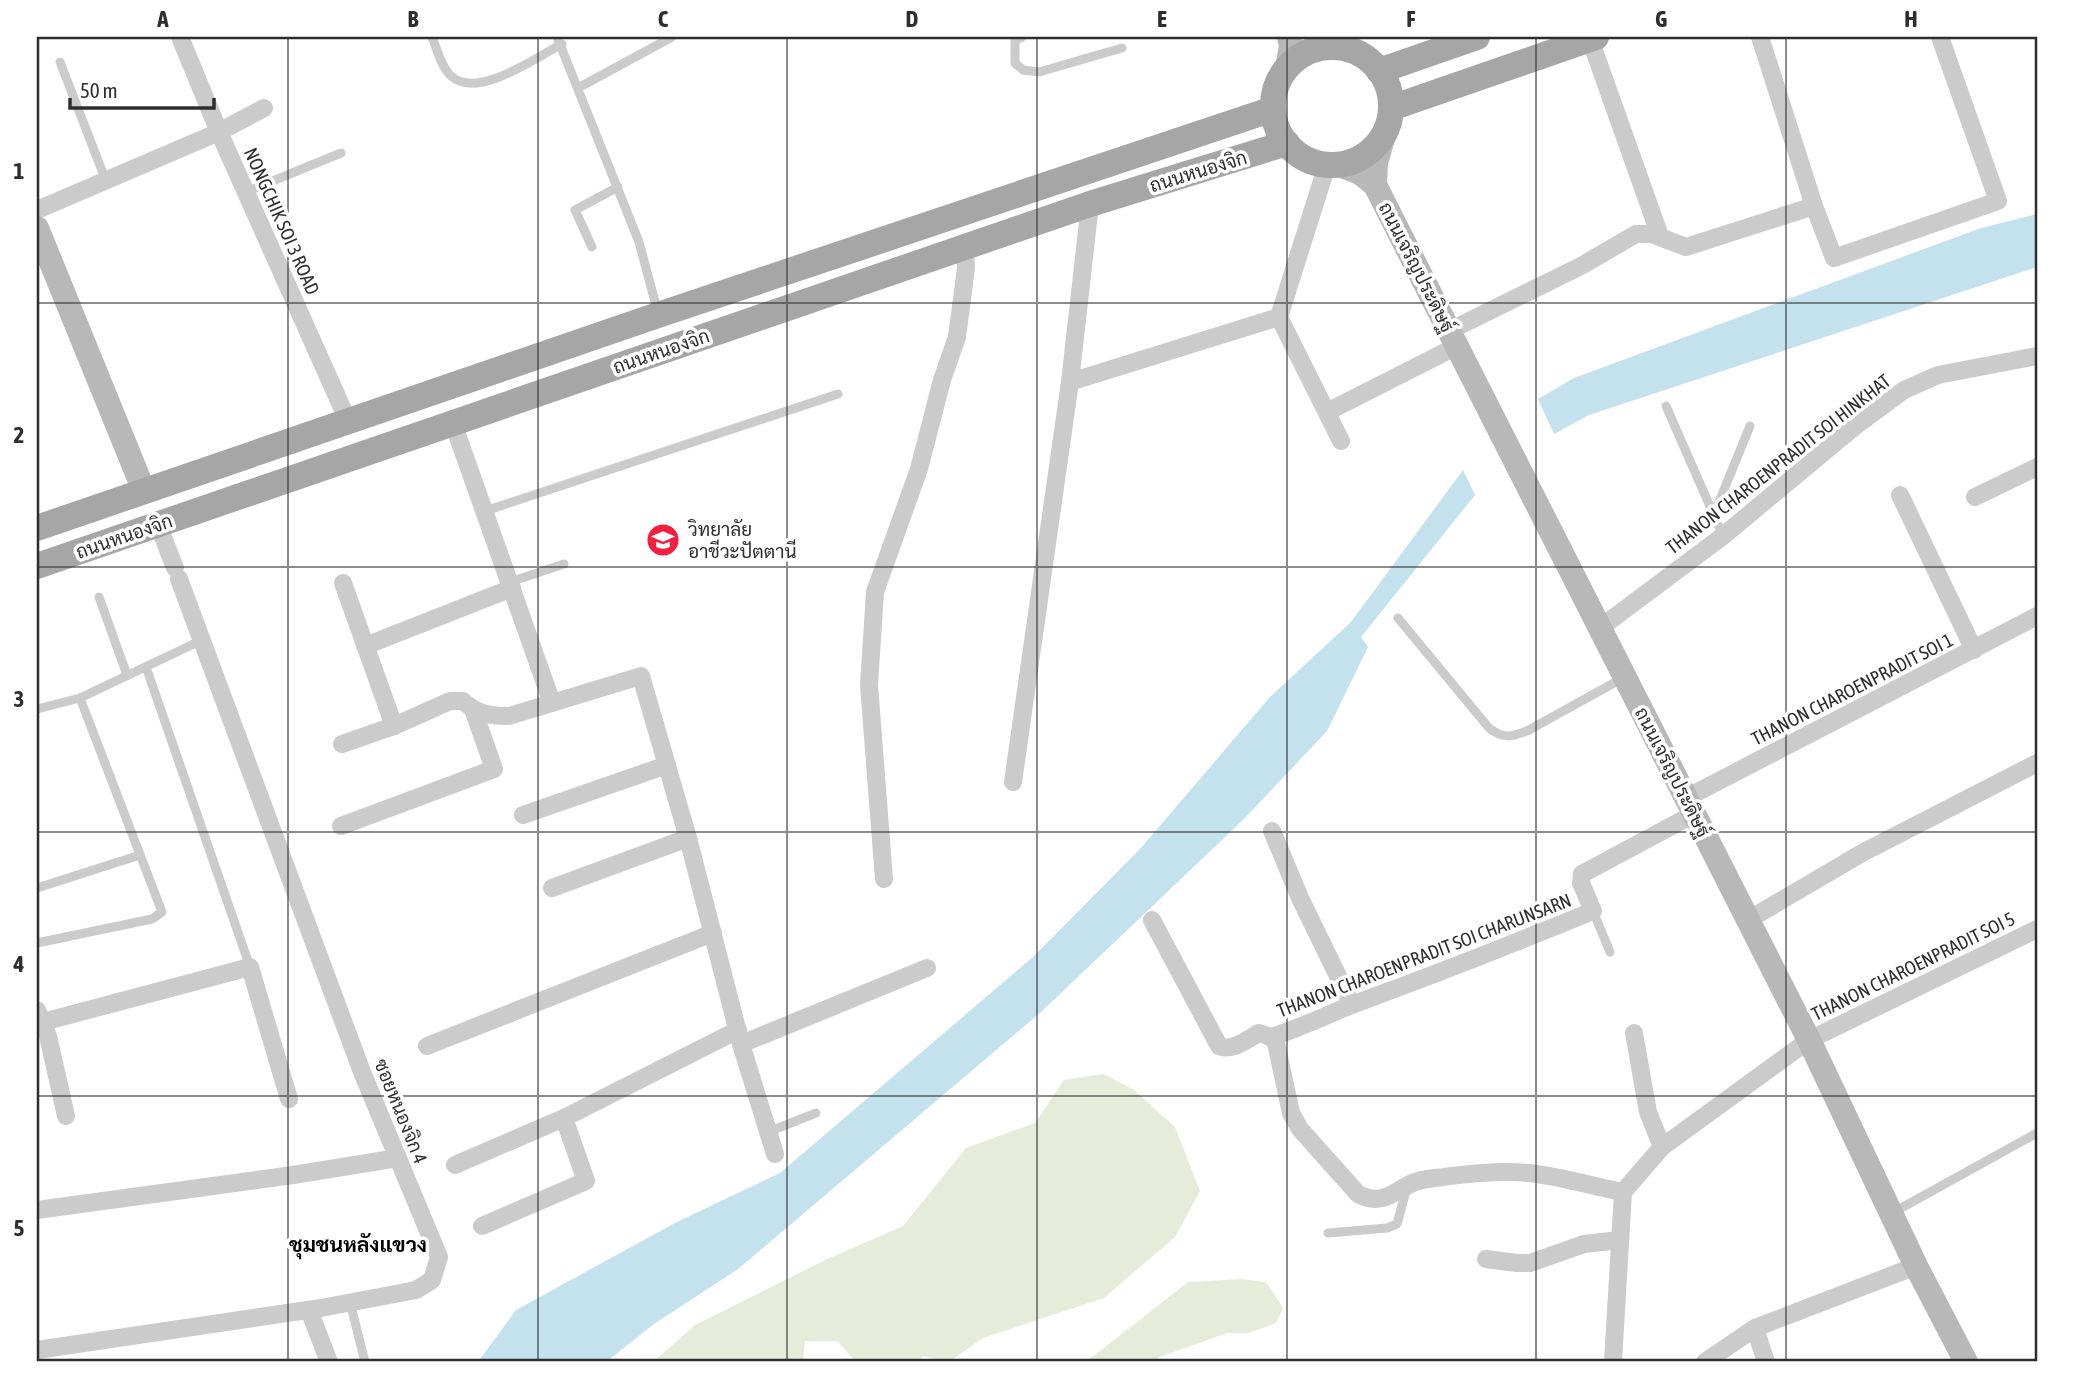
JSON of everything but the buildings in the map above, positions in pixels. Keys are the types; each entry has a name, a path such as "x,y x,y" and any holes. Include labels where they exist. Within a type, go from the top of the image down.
{"main road":[{"path":"1287,68 1299,57 1317,48 1337,47 1335,43 1357,51 1373,62 1385,79 1391,98 1391,118 1384,135 1372,150 1356,160 1332,165 1313,162 1287,143 1277,127 1273,108 1276,89 1287,68 1291,46 1289,37"},
{"path":"1379,71 1477,37"},
{"path":"1391,108 1593,38"},
{"name":"ถนนหนองจิก","path":"37,528 565,346 1273,108"},
{"name":"ถนนเจริญประดิษฐ์","path":"1375,186 1376,163 1384,135"},
{"name":"ถนนหนองจิก","path":"37,566 1090,204 1287,143"},
{"name":"ถนนเจริญประดิษฐ์","path":"1332,165 1360,173 1375,186 1809,1040 1916,1266 1966,1362"},
{"path":"37,228 43,262 158,524"},
{"path":"565,346 574,381"}],"street":[{"name":"NONGCHIK SOI 3 ROAD","path":"180,37 219,132 348,421"},
{"path":"1760,37 1814,206 1834,258 1998,201 1940,37"},
{"path":"1593,38 1660,236"},
{"path":"37,210 219,132 264,108"},
{"path":"1332,165 1279,317 1341,441"},
{"path":"1013,782 1070,382 1090,204"},
{"path":"1326,412 1636,233 1660,236 1675,245 1686,247 1814,206"},
{"path":"884,879 869,685 875,592 919,469 942,380 957,337 967,268 965,247"},
{"path":"1070,382 1279,317"},
{"name":"THANON CHAROENPRADIT SOI HINKHAT","path":"1600,628 1723,536 1854,427 1904,390 1938,375 2037,356"},
{"path":"453,423 552,703"},
{"path":"1975,497 2037,467"},
{"path":"1900,495 1974,650"},
{"name":"ซอยหนองจิก 4","path":"37,1350 309,1310 416,1290 432,1280 439,1257 362,1072 158,524"},
{"path":"343,583 394,726"},
{"path":"365,646 511,585"},
{"name":"THANON CHAROENPRADIT SOI 1","path":"1690,806 2037,617"},
{"path":"474,712 509,716 641,676 688,838 739,1037 775,1154"},
{"path":"341,826 494,769 474,712 463,701 450,701 394,726 342,744"},
{"path":"1748,920 1862,853 2037,763"},
{"path":"523,815 667,765"},
{"name":"THANON CHAROENPRADIT SOI CHARUNSARN","path":"1152,920 1219,1046 1225,1049 1259,1033 1271,1037 1293,1031 1352,1005 1487,955 1593,911 1581,883 1582,874 1690,806"},
{"path":"1272,831 1300,898 1352,1005"},
{"path":"552,888 688,838"},
{"name":"THANON CHAROENPRADIT SOI 5","path":"1623,1192 1662,1147 1809,1040 2036,931"},
{"path":"427,1046 712,933"},
{"path":"66,1116 45,1059 40,1016 250,967 289,1099"},
{"path":"454,1165 564,1118 739,1037 927,968"},
{"path":"1634,1033 1648,1112 1662,1147"},
{"path":"1271,1037 1276,1044 1291,1113 1300,1129 1358,1194 1369,1200 1382,1199 1422,1180 1511,1172 1531,1173 1623,1192 1613,1362"},
{"path":"482,1226 586,1181 564,1118"},
{"path":"37,1210 398,1158"},
{"path":"1486,1259 1517,1264 1530,1263 1584,1244 1620,1240"},
{"path":"1705,1362 1755,1328 1916,1266"},
{"path":"309,1310 328,1362"},
{"path":"1755,1328 1766,1362"}],"lane":[{"path":"432,37 442,64 452,77 465,83 481,83 499,78 559,40 639,242 658,315"},
{"path":"578,88 672,37"},
{"path":"1021,37 1015,41 1015,63 1023,70 1039,72 1122,48"},
{"path":"60,62 106,181"},
{"path":"246,192 341,153"},
{"path":"592,247 575,209 618,187"},
{"path":"485,511 838,394"},
{"path":"1666,406 1723,536"},
{"path":"1714,514 1750,426"},
{"path":"511,585 564,564"},
{"path":"99,597 127,675"},
{"path":"1398,618 1489,728 1498,735 1513,736 1527,732 1625,677"},
{"path":"37,709 80,698 202,639"},
{"path":"146,667 250,967"},
{"path":"37,943 152,919 162,912 80,698"},
{"path":"37,888 141,855"},
{"path":"1593,911 1610,952"},
{"path":"768,1132 816,1113"},
{"path":"1893,1213 2037,1133"},
{"path":"1328,1233 1387,1228 1397,1224 1407,1187"},
{"path":"350,1302 365,1362"}],"green space":[{"path":"1104,1074 1134,1090 1175,1127 1200,1191 1175,1237 1104,1298 983,1338 949,1362 923,1356 915,1362 856,1362 837,1341 805,1341 803,1362 653,1362 695,1325 825,1260 903,1226 966,1148 1035,1123 1064,1080"},
{"path":"1241,1279 1266,1282 1283,1308 1276,1323 1249,1333 1227,1333 1160,1357 1153,1362 1086,1362 1188,1282"}],"water":[{"path":"2037,214 2037,267 1589,415 1554,434 1538,399 1574,378 1981,228"},
{"path":"1463,470 1475,495 1361,637 1368,647 1327,731 1244,819 1041,1012 738,1269 654,1324 606,1362 478,1362 516,1310 675,1223 780,1173 1033,957 1140,849 1270,697 1351,622"}],"place":[{"name":"วิทยาลัย อาชีวะปัตตานี","path":"663,540"}],"district":[{"name":"ชุมชนหลังแขวง","path":"358,1245"}]}
